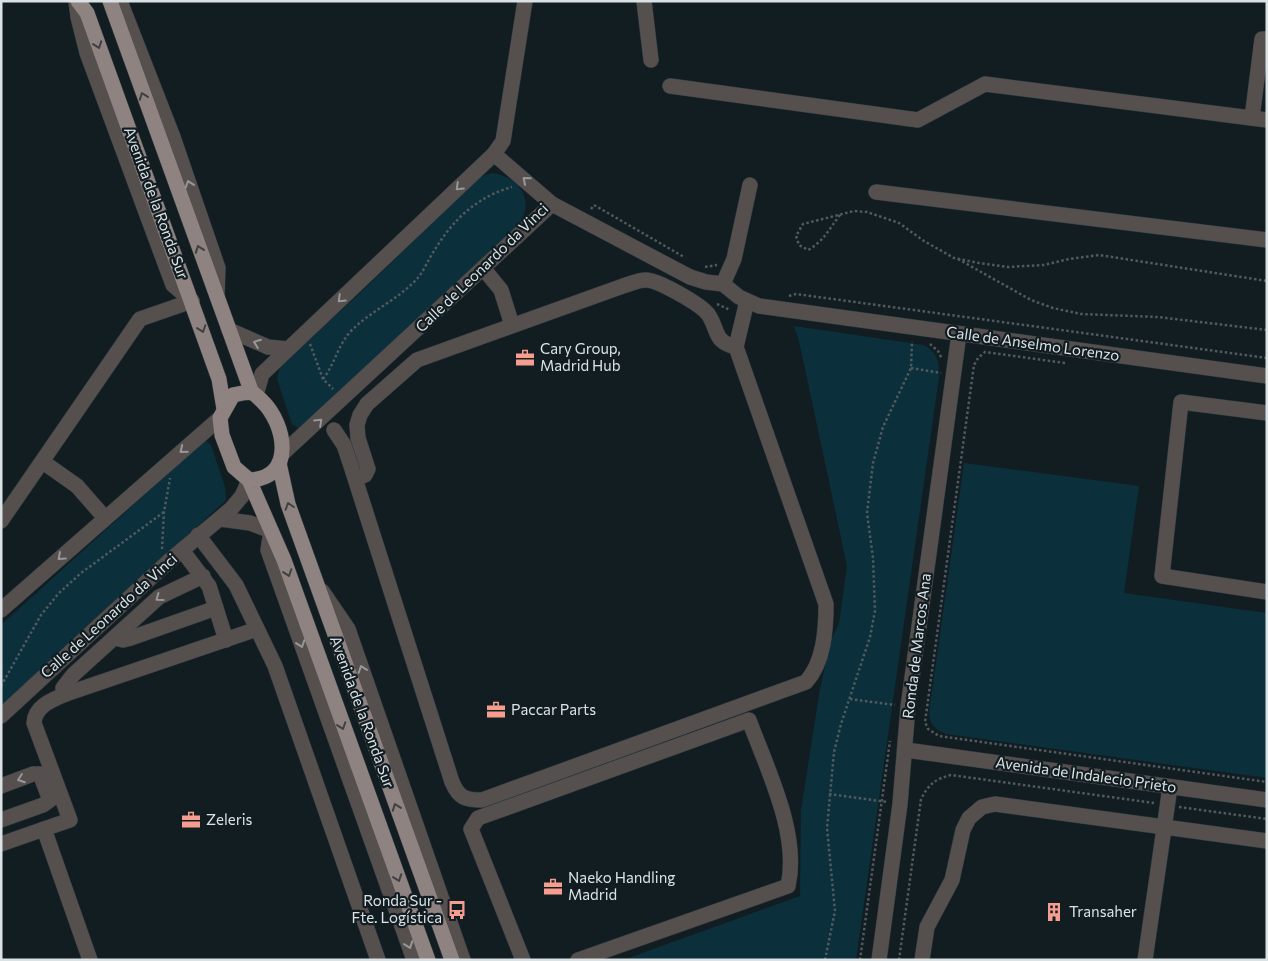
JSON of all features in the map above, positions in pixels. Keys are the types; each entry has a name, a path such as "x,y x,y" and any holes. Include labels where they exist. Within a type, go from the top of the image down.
{"main road":[{"name":"Avenida de la Ronda Sur","path":"77,1 87,13 192,302 219,379 222,413"},
{"name":"Avenida de la Ronda Sur","path":"110,1 217,298 254,394"},
{"path":"254,394 274,414 280,430 280,458 272,473 261,480 248,480 234,467 222,435 222,413 233,395 254,394"},
{"name":"Avenida de la Ronda Sur","path":"280,458 288,504 452,960"},
{"name":"Avenida de la Ronda Sur","path":"248,480 284,560 428,960"}],"street":[{"path":"120,1 173,137 218,268 217,298"},
{"path":"254,394 262,374 494,154 503,141 525,1"},
{"path":"644,1 651,60"},
{"path":"670,86 918,120 986,84 1259,119 1262,39 1267,39"},
{"name":"Calle de Leonardo da Vinci","path":"280,458 552,204 494,154"},
{"path":"723,284 734,259 750,185"},
{"path":"876,192 1267,240"},
{"path":"334,430 344,445 356,479 452,782 457,794 466,800 482,800 806,682 814,674 825,635 826,604 736,347 745,308 723,284 706,282 690,277 552,204"},
{"path":"483,268 501,290 512,325"},
{"path":"356,479 365,475 368,469 358,438 357,425 360,415 367,404 417,360 623,286 646,280 656,282 707,312 724,345 736,347"},
{"path":"1,521 140,319 192,302"},
{"name":"Calle de Anselmo Lorenzo","path":"745,308 759,306 800,311 1267,376"},
{"path":"229,330 268,347 288,348"},
{"name":"Ronda de Marcos Ana","path":"879,960 906,750 908,707 959,334"},
{"path":"1267,414 1181,402 1162,576 1267,592"},
{"path":"1,610 222,413"},
{"path":"43,462 76,486 105,518"},
{"name":"Calle de Leonardo da Vinci","path":"1,716 198,535 220,519 242,496 248,480"},
{"path":"220,519 250,523 271,531 268,550 414,960"},
{"path":"198,535 236,585 275,666 378,960"},
{"path":"182,550 203,576 226,640"},
{"path":"66,694 62,688 67,682 159,597 203,576"},
{"path":"318,585 348,629 464,960"},
{"path":"114,638 122,640 131,638 216,608"},
{"path":"1,844 70,820 34,723 35,716 48,702 66,694 257,630"},
{"path":"523,960 471,829 474,822 478,818 749,720 786,818 791,875 788,886 578,960"},
{"name":"Avenida de Indalecio Prieto","path":"906,750 1267,800"},
{"path":"1,786 33,774 40,774 50,800 43,806 1,820"},
{"path":"1145,960 1170,787"},
{"path":"922,960 927,927 952,880 963,830 970,818 982,807 994,804 1267,842"},
{"path":"44,829 90,960"}],"path":[{"path":"322,379 328,371 338,347 351,330 417,279 449,226 466,210 492,195 518,186 524,179"},
{"path":"585,220 594,205 689,260"},
{"path":"840,215 828,230 821,243 808,250 799,245 796,236 803,224 854,210 878,215 899,223 924,241 954,258 1031,300 1053,308 1081,314 1158,317 1267,330"},
{"path":"954,258 1008,267 1044,265 1069,258 1099,255 1136,259 1267,281"},
{"path":"703,266 716,266 723,260"},
{"path":"785,298 796,294 1267,358"},
{"path":"713,302 745,308"},
{"path":"303,336 313,349 322,379 344,399"},
{"path":"825,960 835,911 827,828 834,752 870,637 875,611 873,558 867,513 873,463 883,427 911,368 912,340 916,340"},
{"path":"911,368 942,374 942,358 938,351 931,344 923,342"},
{"path":"1071,364 985,352 974,365 925,722 928,729 939,736 1267,782"},
{"path":"163,466 171,480 164,512 162,550 164,555"},
{"path":"1,686 41,615 59,593 81,573 164,512"},
{"path":"850,699 895,706 897,696"},
{"path":"860,960 892,733"},
{"path":"830,794 882,801"}],"shaded area":[{"path":"493,173 510,179 521,190 526,205 521,222 300,429 292,424 277,379 280,366 357,296 477,180"},
{"path":"794,326 924,345 935,355 939,367 856,960 623,960 800,896 801,810 820,689 831,640 839,624 847,566 799,341"},
{"path":"205,440 211,445 225,487 226,500 1,706 1,625"},
{"path":"964,463 1139,486 1124,593 1267,613 1267,778 946,734 933,726 929,712"}],"place":[{"name":"Cary Group, Madrid Hub","path":"525,358"},
{"name":"Paccar Parts","path":"496,710"},
{"name":"Zeleris","path":"191,820"},
{"name":"Naeko Handling Madrid","path":"553,887"},
{"name":"Ronda Sur - Fte. Logística","path":"457,910"},
{"name":"Transaher","path":"1054,912"}]}
